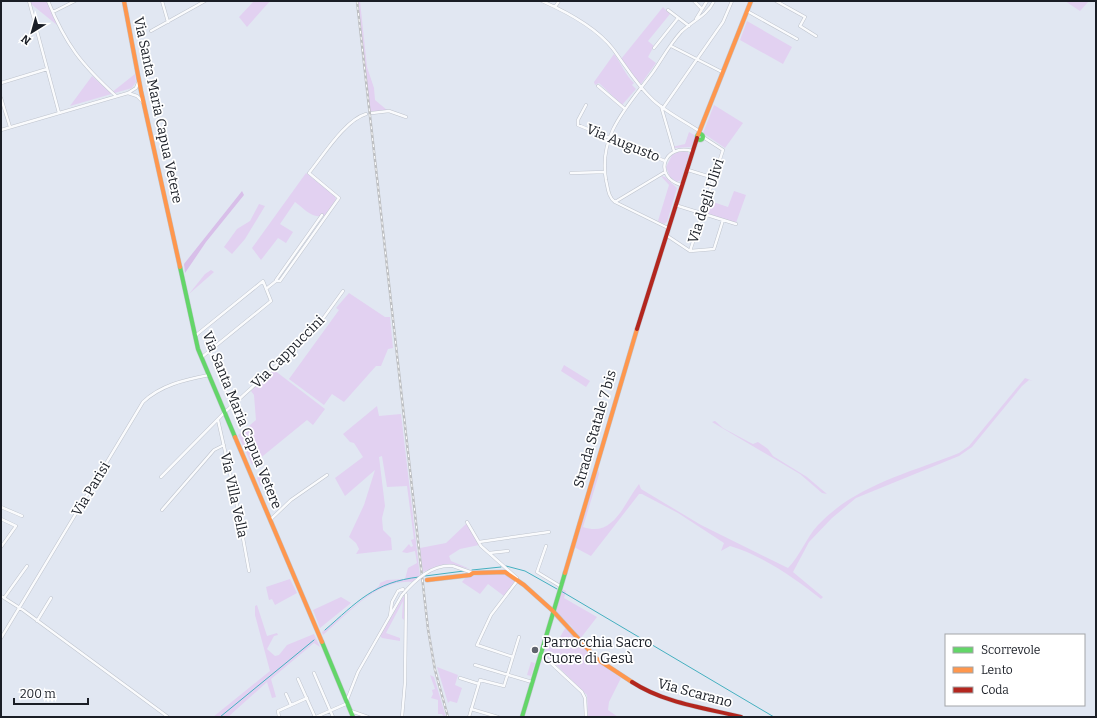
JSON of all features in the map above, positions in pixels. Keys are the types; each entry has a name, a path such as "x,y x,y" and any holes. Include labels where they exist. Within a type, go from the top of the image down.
{"main road":[{"name":"Via Santa Maria Capua Vetere","path":"124,1 141,91 194,337 201,358 271,520 353,717"},
{"path":"700,135 751,1"},
{"name":"Strada Statale 7 bis","path":"522,717 681,185 693,150 700,135"},
{"name":"Via Scarano","path":"427,580 469,575 473,573 504,571 524,585 553,611 597,659 644,690 665,698 741,717"}],"street":[{"path":"29,1 59,113"},
{"path":"48,1 74,54 88,70 116,96"},
{"path":"53,12 75,1"},
{"path":"162,1 168,22"},
{"path":"151,31 205,1"},
{"path":"542,1 581,22 608,44 641,88 662,107 700,135"},
{"path":"555,7 559,1"},
{"path":"694,1 702,9"},
{"path":"696,20 707,1"},
{"path":"668,228 615,202 609,194 605,172 606,150 609,138 624,108 641,88 681,33 707,13 714,1"},
{"path":"662,107 698,60 723,22 732,1"},
{"path":"776,1 805,17 800,26 816,36"},
{"path":"668,10 689,26"},
{"path":"747,11 797,39"},
{"path":"654,48 678,18"},
{"path":"671,46 723,73"},
{"path":"1,83 47,69"},
{"path":"134,90 139,80"},
{"path":"598,86 624,108"},
{"path":"1,130 134,90 141,91"},
{"path":"132,94 141,91"},
{"path":"128,93 132,94 144,103"},
{"path":"1,98 10,127"},
{"name":"Via Augusto","path":"586,105 578,125 665,161"},
{"path":"662,107 674,151"},
{"path":"372,113 389,110 406,117"},
{"path":"266,289 276,281 280,280 338,198 309,173 344,129 357,116 366,114"},
{"name":"Via degli Ulivi","path":"690,251 723,150 700,135"},
{"path":"681,185 673,182 665,172 665,161 674,151 683,149 693,150"},
{"path":"686,169 714,178"},
{"path":"571,173 605,172"},
{"path":"615,202 665,172"},
{"path":"675,205 736,224"},
{"path":"276,281 322,215"},
{"path":"666,235 690,251 714,249 723,220"},
{"path":"194,337 263,282 271,301 201,358"},
{"name":"Via Cappuccini","path":"161,477 225,412 314,331 344,291"},
{"name":"Via Parisi","path":"1,638 143,402 170,384 209,375"},
{"name":"Via Villa Vella","path":"218,420 236,500 249,571"},
{"path":"162,510 214,450 224,445"},
{"path":"271,520 290,500 327,475"},
{"path":"1,507 22,516"},
{"path":"1,519 16,526 1,547"},
{"path":"467,522 479,542 524,585"},
{"path":"479,542 550,532"},
{"path":"1,538 6,541"},
{"path":"546,546 537,572 560,586"},
{"path":"489,553 508,552"},
{"path":"27,566 2,597 168,717"},
{"path":"298,679 315,717 331,711 347,702 358,672 386,626 402,595 431,570 442,566 453,566 473,573"},
{"path":"513,656 477,645 491,615 518,581"},
{"path":"390,616 391,605 397,593 399,590 404,590 406,595 405,682 402,717"},
{"path":"37,621 51,598"},
{"path":"469,717 480,680 504,686 519,637"},
{"path":"540,654 582,692 585,698 586,717"},
{"path":"475,665 532,682"},
{"path":"314,673 334,717"},
{"path":"460,678 479,684"},
{"path":"286,694 291,705"},
{"path":"279,717 278,711 307,698"},
{"path":"471,709 498,717"},
{"path":"351,711 368,717"}],"shaded area":[{"path":"30,1 47,1 57,25 31,4"},
{"path":"254,1 270,1 247,27 239,17"},
{"path":"358,1 360,1 367,67 374,88 375,100 387,110 370,112"},
{"path":"1065,1 1089,1 1080,11"},
{"path":"663,7 670,14 648,41 654,46 648,57 656,63 641,84 634,79 621,59"},
{"path":"747,21 792,47 783,64 740,40"},
{"path":"614,54 628,77 634,83 632,85 636,89 622,105 599,83 595,85 594,82"},
{"path":"135,74 136,82 132,88 70,106 92,76 111,93"},
{"path":"714,105 743,123 725,148 703,133"},
{"path":"689,132 696,136 691,147 672,147 685,144"},
{"path":"680,151 688,152 689,156 681,180 677,182 670,177 666,167 672,155"},
{"path":"306,173 335,196 336,200 325,216 320,217 308,212 295,202 280,224 293,232 286,243 278,238 261,260 252,248"},
{"path":"661,176 665,177 677,188 667,222 664,224 658,221 669,185"},
{"path":"242,191 244,195 206,242 185,273 184,264"},
{"path":"734,191 746,195 736,223 706,213 710,201 728,207"},
{"path":"259,204 265,206 245,239 232,254 224,247 237,229 250,221"},
{"path":"211,270 214,272 189,294 205,274"},
{"path":"349,293 385,317 390,317 393,348 388,349 381,366 376,366 344,402 332,394 324,405 289,379 339,310 336,308"},
{"path":"564,365 590,381 586,387 561,371"},
{"path":"274,370 325,409 313,425 307,420 252,465 238,435 256,420 254,395 251,391"},
{"path":"1025,378 1033,381 1029,380 1022,386 972,447 959,456 856,498 832,518 809,542 793,572 823,597 821,599 778,568 754,555 730,546 721,551 724,543 678,513 642,494 639,494 591,556 574,547 598,469 599,474 583,527 594,529 603,528 610,523 623,509 639,484 641,489 701,525 788,568 818,525 833,511 849,500 866,490 902,474 959,453 969,446"},
{"path":"377,406 379,416 401,414 420,576 412,582 387,586 375,592 353,608 323,635 322,632 379,586 380,583 387,580 405,579 408,568 417,563 415,551 407,553 402,552 409,544 411,547 413,546 411,540 414,539 407,486 387,487 382,456 379,457 385,506 382,518 383,530 391,538 392,550 356,554 359,549 356,543 349,537 364,505 375,470 345,496 335,478 363,457 354,443 350,442 343,434"},
{"path":"715,421 723,428 753,444 758,442 768,449 773,456 807,477 827,494 822,493 800,474 712,422"},
{"path":"264,472 269,478 260,486 257,478"},
{"path":"466,524 476,537 479,545 460,549 449,556 451,561 470,569 447,564 437,566 423,572 420,548 446,543"},
{"path":"502,572 515,581 504,596 488,584 480,594 462,582 466,577"},
{"path":"290,579 297,593 275,605 272,599 269,600 266,587"},
{"path":"562,589 566,591 564,598 597,617 580,639 571,626 555,611"},
{"path":"405,594 404,620 402,618 403,601 386,633 400,638 400,641 382,638 380,636"},
{"path":"341,597 351,603 320,628 313,610"},
{"path":"257,605 267,636 277,633 278,635 274,636 267,649 275,656 279,655 287,645 314,634 320,647 314,643 271,679 276,697 272,698 267,682 228,717 213,717 270,671 255,615 255,606"},
{"path":"566,627 598,662 621,678 609,702 608,710 618,717 588,717 587,695 544,653 548,642 554,647"},
{"path":"531,662 535,663 531,676 527,675"},
{"path":"437,667 458,675 455,685 462,688 457,703 450,701 448,703"},
{"path":"430,675 434,677 446,717 442,714 438,714 438,700 431,698 433,694 432,690 435,689"}],"waterway":[{"path":"506,566 525,571 557,589"},
{"path":"472,570 501,567"},
{"path":"425,576 464,571"},
{"path":"325,630 367,595 390,583 419,577"},
{"path":"561,591 774,717"},
{"path":"220,717 314,640"}],"railway":[{"path":"357,1 428,629 435,670 448,717"}],"traffic: fast":[{"path":"700,134 703,137 700,140 697,137 700,134"},
{"path":"180,267 198,349 235,437"},
{"path":"522,717 565,573"},
{"path":"322,642 353,717"}],"traffic: slow":[{"path":"124,1 141,91 180,267"},
{"path":"698,135 751,1"},
{"path":"565,573 637,329"},
{"path":"235,437 322,642"},
{"path":"427,580 470,575 473,573 505,572 524,585 553,611 597,659 632,682"}],"traffic: jam":[{"path":"637,329 697,138"},
{"path":"632,682 644,689 671,700 741,717"}],"place":[{"name":"Parrocchia Sacro Cuore di Gesù","path":"535,650"}]}
